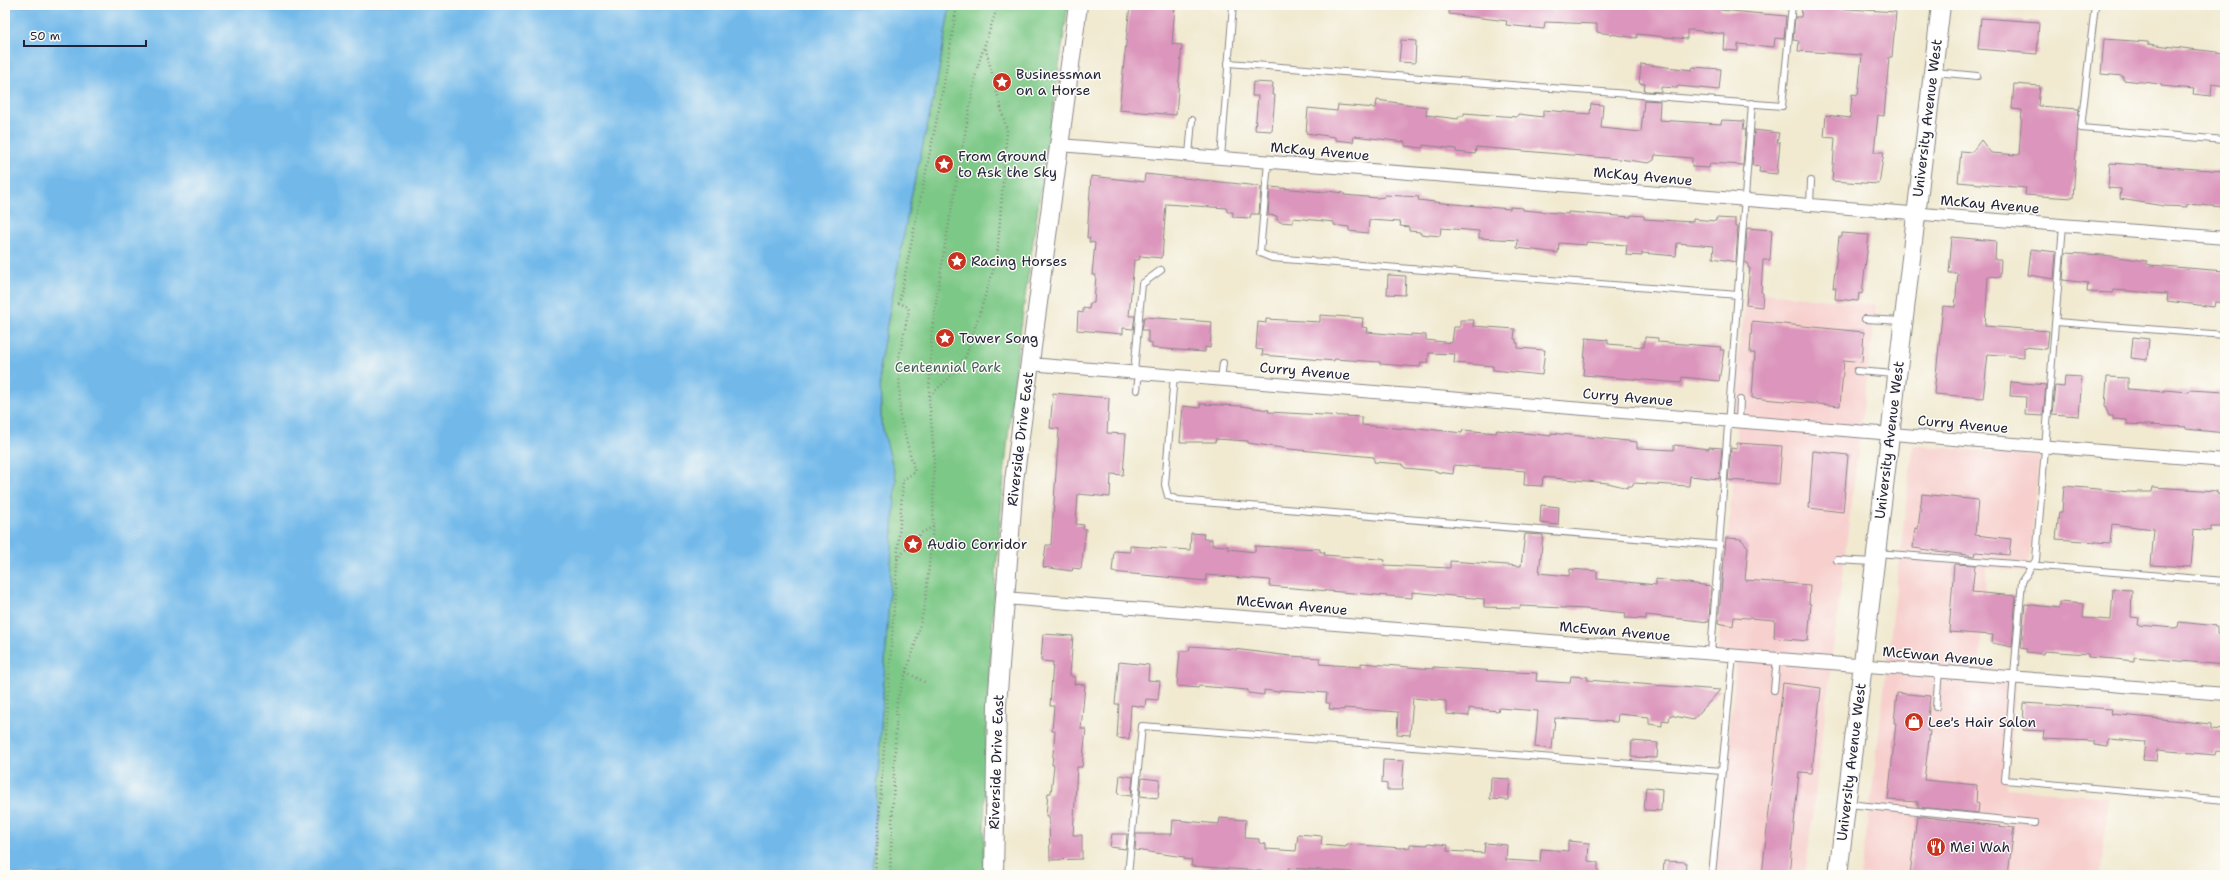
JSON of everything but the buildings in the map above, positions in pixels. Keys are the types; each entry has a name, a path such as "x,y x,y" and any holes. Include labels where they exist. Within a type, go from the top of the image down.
{"main road":[{"name":"Riverside Drive East","path":"994,875 997,705 1014,481 1078,5"},
{"name":"University Avenue West","path":"1838,875 1941,5"}],"street":[{"name":"McKay Avenue","path":"1059,145 2225,238"},
{"name":"Curry Avenue","path":"1029,364 2225,460"},
{"name":"McEwan Avenue","path":"1004,598 2225,694"}],"lane":[{"path":"1221,158 1233,5"},
{"path":"1228,63 1782,106 1792,5"},
{"path":"2095,5 2081,128 2225,140"},
{"path":"1933,72 1977,76"},
{"path":"1711,653 1719,545 1734,421 1738,295 1752,104"},
{"path":"1189,155 1192,120"},
{"path":"1268,162 1260,254 1272,258 1738,295"},
{"path":"1810,205 1811,181"},
{"path":"2063,225 2036,560 2022,581 2005,780 2225,800"},
{"path":"1137,390 1136,372 1142,284 1161,270"},
{"path":"1865,319 1904,321"},
{"path":"2056,322 2225,335"},
{"path":"1221,379 1223,363"},
{"path":"1857,372 1897,374"},
{"path":"1174,376 1165,485 1168,496 1178,500 1719,545"},
{"path":"1734,421 1740,400"},
{"path":"1836,560 1875,557 2033,565 2225,581"},
{"path":"1712,875 1733,655"},
{"path":"1774,690 1777,658"},
{"path":"1936,707 1938,671"},
{"path":"1128,875 1142,726 1722,771"},
{"path":"1846,804 2035,823"}],"path":[{"path":"875,875 903,480 915,472 900,417 899,357 909,310 908,307 899,304 944,84 957,5"},
{"path":"890,875 897,700 925,606 933,527 934,455 930,397 932,330 942,256 971,100 984,44 998,5"},
{"path":"930,397 953,374 966,356 997,258 1007,131 984,44"},
{"path":"898,559 921,533 933,527"},
{"path":"906,672 926,683"}],"shaded area":[{"path":"1747,291 1876,305 1805,875 1716,875 1736,663 1717,661 1737,432 1731,412"},
{"path":"1913,445 2040,456 2028,572 1987,568 1980,667 2016,672 2007,788 2109,797 2100,875 1860,875 1868,824"}],"green space":[{"name":"Centennial Park","path":"950,5 1068,5 1018,351 1005,467 996,569 987,722 984,875 872,875 896,479 881,422 880,362 911,197 936,87"}],"water":[{"path":"5,5 950,5 936,87 911,197 880,362 881,422 896,479 872,875 5,875"}],"place":[{"name":"Businessman on a Horse","path":"1002,82"},
{"name":"From Ground to Ask the Sky","path":"944,164"},
{"name":"Racing Horses","path":"957,261"},
{"name":"Tower Song","path":"945,338"},
{"name":"Audio Corridor","path":"913,544"},
{"name":"Lee's Hair Salon","path":"1914,722"},
{"name":"Mei Wah","path":"1936,847"}]}
